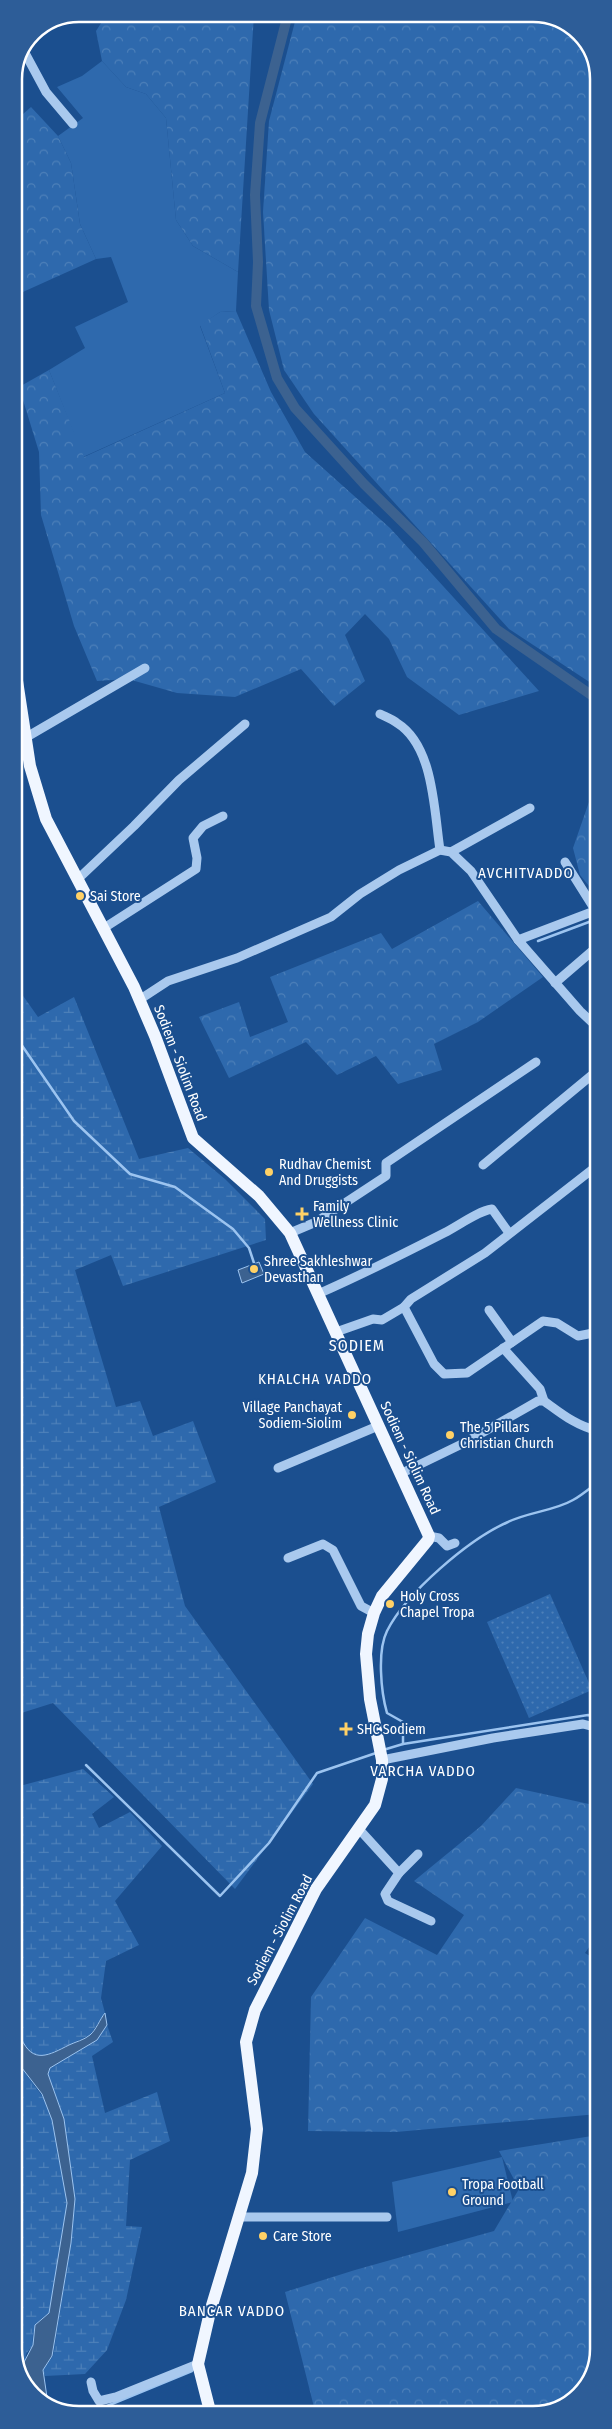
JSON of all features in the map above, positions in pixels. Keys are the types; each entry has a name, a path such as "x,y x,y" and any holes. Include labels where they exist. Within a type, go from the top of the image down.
{"main road":[{"name":"Sodiem - Siolim Road","path":"22,717 30,766 46,818 79,878 139,1000 155,1036 193,1138 259,1196 290,1233 429,1536 428,1540 382,1596 368,1634 366,1654 370,1699 380,1754 382,1779 374,1805 316,1889 255,2010 246,2042 257,2129 252,2173 210,2312 198,2364 209,2406"}],"street":[{"path":"27,58 46,92 73,124"},
{"path":"25,738 145,668"},
{"path":"380,714 398,723 412,737 428,765 440,850"},
{"path":"79,878 179,780 245,724"},
{"path":"451,852 530,808"},
{"path":"104,928 196,869 197,858 193,838 203,826 223,816"},
{"path":"139,1000 168,981 237,958 331,917 360,894 399,870 440,850 451,852 470,871 518,940 590,1020"},
{"path":"565,862 590,900"},
{"path":"518,940 590,914"},
{"path":"555,983 590,953"},
{"path":"290,1233 316,1222 386,1176 386,1163 536,1062"},
{"path":"483,1165 590,1077"},
{"path":"336,1332 374,1319 382,1320 404,1307 411,1298 460,1270 590,1171"},
{"path":"318,1294 384,1264 469,1221 484,1210 492,1208 509,1233"},
{"path":"404,1307 434,1364 444,1374 467,1373 543,1321 557,1323 578,1336 590,1334"},
{"path":"489,1310 512,1342"},
{"path":"503,1348 540,1389 544,1401 568,1420 590,1429"},
{"path":"400,1474 466,1442 538,1402 544,1401"},
{"path":"278,1468 378,1426"},
{"path":"429,1536 439,1538 447,1546 455,1543"},
{"path":"288,1558 323,1544 333,1550 361,1606 374,1614"},
{"path":"380,1754 583,1724 590,1726"},
{"path":"358,1828 399,1873"},
{"path":"418,1854 399,1873 385,1894 388,1901 431,1922"},
{"path":"238,2217 387,2217"},
{"path":"91,2382 92,2391 99,2401 116,2397 198,2364"}],"green space":[{"path":"102,22 253,22 238,272 193,246 176,220 166,118 146,94 126,87 102,61 96,31"},
{"path":"295,22 537,23 547,24 561,30 582,51 590,79 590,682 509,629 314,414 284,370 269,310 263,212 269,121"},
{"path":"102,61 126,87 146,94 166,118 176,220 193,246 238,272 236,311 220,312 200,326 225,393 83,457 49,370 85,348 75,327 128,302 111,257 96,259 80,224 71,163 58,136 83,118 57,87 82,76"},
{"path":"31,107 58,136 71,163 80,224 96,259 22,292 22,115"},
{"path":"236,311 271,392 305,452 390,528 539,691 459,715 407,677 389,639 365,614 345,635 365,681 334,706 301,669 235,697 177,693 128,679 97,681 74,626 41,515 39,452 22,397 22,385 49,370 84,457 225,393 200,325 220,312"},
{"path":"590,799 590,887 580,875 573,848"},
{"path":"478,901 543,977 478,1022 434,1044 442,1070 398,1084 376,1056 337,1075 306,1042 229,1078 199,1017 239,1002 250,1037 288,1022 270,977 381,933 392,949"},
{"path":"22,994 38,1017 74,997 139,1159 188,1148 225,1179 265,1219 266,1240 123,1286 111,1255 75,1270 116,1407 140,1401 153,1436 193,1421 216,1482 159,1507 185,1606 313,1784 235,1889 53,1703 22,1713"},
{"path":"550,1594 590,1685 590,1691 529,1718 487,1622"},
{"path":"83,1769 114,1797 92,1814 99,1828 130,1812 162,1846 115,1901 139,1945 106,1961 101,1998 105,2013 90,2035 45,2056 33,2054 27,2050 22,2040 22,1785"},
{"path":"516,1788 590,1804 590,1946 585,1953 590,1956 590,2115 396,2132 308,2131 311,1997 365,1918 437,1955 464,1915 414,1881 481,1826"},
{"path":"107,2025 113,2042 92,2056 105,2113 157,2092 170,2141 130,2160 126,2226 142,2227 126,2300 107,2350 85,2374 45,2376 43,2370 53,2356 71,2243 75,2199 64,2119 48,2074 50,2068 97,2040"},
{"path":"22,2069 45,2100 52,2120 67,2204 49,2313 38,2323 34,2331 33,2345 26,2354 25,2365 22,2350"},
{"path":"590,2136 590,2350 586,2368 578,2384 564,2397 554,2402 533,2406 314,2406 285,2292 355,2270 494,2231 519,2189 499,2151"},
{"name":"Tropa Football Ground","path":"502,2157 513,2202 398,2232 392,2182"}],"shaded area":[{"path":"259,1262 264,1274 242,1283 238,1270"},
{"path":"105,2013 107,2025 97,2040 50,2068 48,2074 64,2119 75,2199 71,2243 52,2356 43,2370 47,2396 30,2378 24,2362 33,2345 35,2325 49,2313 67,2203 52,2120 42,2094 22,2068 22,2040 31,2052 36,2055 55,2052 88,2037"}],"waterway":[{"path":"286,22 260,123 255,195 258,262 256,306 277,378 295,408 364,484 423,542 496,629 590,694"},
{"path":"538,941 590,922"},
{"path":"22,1046 74,1121 130,1174 175,1187 233,1229 249,1248 255,1266"},
{"path":"403,1744 403,1722 387,1713 381,1672 384,1639 396,1616 423,1584 475,1541 492,1530 516,1519 566,1504 590,1488"},
{"path":"383,1750 403,1744 590,1716"},
{"path":"86,1765 220,1896 269,1843 317,1773 376,1753"},
{"path":"107,2406 192,2371"}],"place":[{"name":"Sai Store","path":"80,896"},
{"name":"Rudhav Chemist And Druggists","path":"269,1172"},
{"name":"Family Wellness Clinic","path":"302,1214"},
{"name":"Shree Sakhleshwar Devasthan","path":"254,1269"},
{"name":"Village Panchayat Sodiem-Siolim","path":"352,1415"},
{"name":"The 5 Pillars Christian Church","path":"450,1435"},
{"name":"Holy Cross Chapel Tropa","path":"390,1604"},
{"name":"SHC Sodiem","path":"346,1729"},
{"name":"Tropa Football Ground","path":"452,2192"},
{"name":"Care Store","path":"263,2236"}],"district":[{"name":"AVCHITVADDO","path":"526,873"},
{"name":"SODIEM","path":"357,1345"},
{"name":"KHALCHA VADDO","path":"315,1379"},
{"name":"VARCHA VADDO","path":"423,1771"},
{"name":"BANCAR VADDO","path":"232,2311"}]}
